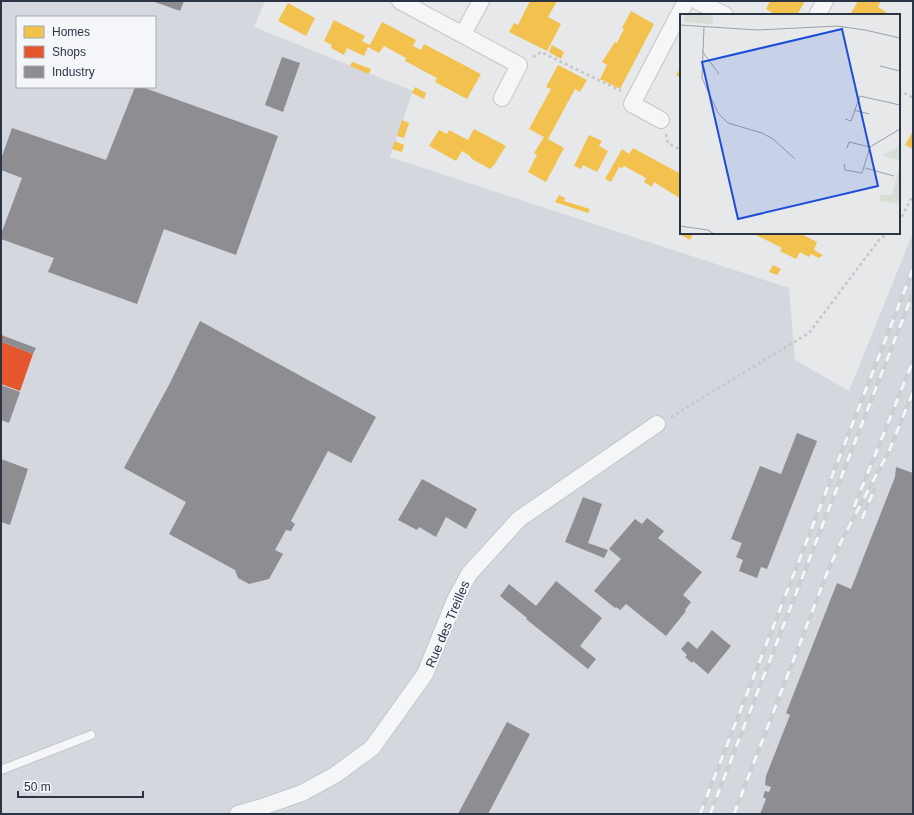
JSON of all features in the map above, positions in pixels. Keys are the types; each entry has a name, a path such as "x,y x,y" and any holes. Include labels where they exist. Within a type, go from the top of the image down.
{"street":[{"path":"400,1 519,65 502,98"},
{"path":"463,34 481,1"},
{"path":"661,120 632,104 686,1"},
{"path":"697,1 724,14"},
{"path":"818,14 825,1"},
{"name":"Rue des Treilles","path":"238,814 302,793 335,775 372,748 425,674 455,600 469,574 519,519 657,424"}],"lane":[{"path":"1,770 90,735"}],"path":[{"path":"519,65 541,52 635,98"},
{"path":"900,91 913,98"},
{"path":"661,120 668,143 680,149"},
{"path":"900,220 913,195"},
{"path":"657,424 809,334 826,309 879,240 887,234"}],"shaded area":[{"path":"1,1 265,1 254,27 413,91 390,157 789,288 795,360 849,391 913,233 913,814 1,814"}],"building: Homes":[{"path":"530,1 557,1 548,17 561,24 547,51 509,32 514,23 518,25"},
{"path":"770,1 805,1 798,14 774,14 766,9"},
{"path":"858,1 881,1 878,7 886,12 885,14 851,14"},
{"path":"288,3 315,18 306,36 278,21"},
{"path":"631,11 654,24 620,89 600,79 607,65 602,62 615,42 617,43 624,29 622,28"},
{"path":"334,20 365,36 362,41 370,45 382,22 416,40 413,46 421,50 424,44 481,74 467,99 435,82 437,78 405,61 406,58 384,46 379,53 368,47 364,56 347,48 344,55 331,48 332,45 324,41"},
{"path":"552,45 564,52 561,59 549,52"},
{"path":"352,62 371,69 369,74 350,66"},
{"path":"558,65 587,80 580,92 575,89 548,139 564,148 546,182 528,172 537,155 534,153 544,137 529,129 551,89 546,87"},
{"path":"680,69 680,77 676,75"},
{"path":"415,87 426,93 424,99 412,93"},
{"path":"402,120 409,123 404,138 397,136"},
{"path":"474,129 506,146 490,169 472,159 462,151 456,161 429,146 439,130 447,134 449,130 468,140"},
{"path":"913,131 913,149 905,145"},
{"path":"589,135 602,141 599,146 608,151 597,172 583,165 581,169 574,166"},
{"path":"395,141 404,145 402,152 392,149"},
{"path":"633,148 680,173 680,198 654,182 652,187 644,182 646,178 624,166 622,168 619,167 611,182 605,179 622,149 629,154"},
{"path":"559,195 565,198 564,201 590,209 588,213 555,202"},
{"path":"682,234 693,234 690,240"},
{"path":"754,234 801,234 817,242 814,250 823,255 819,258 811,254 809,257 800,252 796,259 780,251 782,248"},
{"path":"773,265 781,269 777,275 769,272"}],"building: Shops":[{"path":"1,335 4,336 2,342 33,354 20,391 1,384"}],"building: Industry":[{"path":"152,1 184,1 180,11"},
{"path":"282,57 300,63 283,112 265,105"},
{"path":"135,88 145,88 278,136 236,255 164,229 137,304 48,272 54,258 1,239 1,234 22,178 1,170 1,159 12,128 106,160"},
{"path":"200,321 376,417 351,463 328,451 291,521 295,524 291,531 286,530 275,550 283,554 269,579 249,584 238,578 235,570 169,534 186,502 124,468 170,383"},
{"path":"4,336 36,348 33,354 2,342"},
{"path":"1,385 20,392 9,423 1,420"},
{"path":"797,433 817,441 767,569 761,567 757,578 739,571 743,560 736,557 742,543 731,539 760,466 781,474"},
{"path":"1,459 28,469 10,525 1,522"},
{"path":"896,467 913,473 913,814 760,814 766,799 763,797 765,791 769,792 771,787 765,785 766,776 790,715 786,713 837,583 851,589 895,477"},
{"path":"422,479 477,509 466,529 446,517 436,537 419,527 417,530 398,520"},
{"path":"583,497 602,504 588,543 608,550 604,558 565,542"},
{"path":"647,518 664,531 658,538 702,572 683,595 691,602 685,610 686,611 666,636 626,604 620,610 616,607 615,608 594,591 621,559 609,549 635,519 642,524"},
{"path":"556,581 602,618 580,646 596,659 588,669 500,596 509,584 536,606"},
{"path":"712,630 731,646 708,674 693,661 692,663 685,657 687,655 681,649 688,641 697,649"},
{"path":"507,722 530,734 488,814 458,814"}],"railway":[{"path":"700,814 913,269"},
{"path":"710,814 913,293"},
{"path":"854,507 913,361"},
{"path":"889,451 913,392"},
{"path":"734,814 829,568 843,538 891,447"},
{"path":"862,519 874,490"}]}
